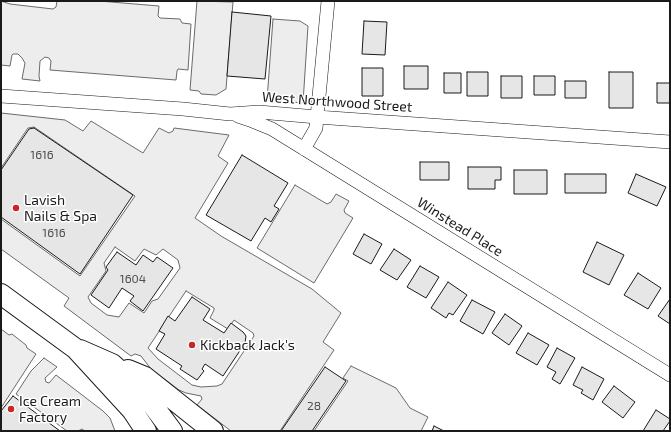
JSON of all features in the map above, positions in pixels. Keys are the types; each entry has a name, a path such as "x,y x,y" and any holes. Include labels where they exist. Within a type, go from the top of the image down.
{"main road":[{"path":"1,294 76,349 132,410 141,428"},
{"path":"76,349 145,377 213,431"},
{"path":"112,364 134,384 152,404 172,431"}],"street":[{"path":"304,149 316,128 328,1"},
{"name":"West Northwood Street","path":"1,96 183,109 230,114 259,112 670,142"},
{"name":"Winstead Place","path":"230,114 272,129 670,374"}],"shaded area":[{"path":"1,1 10,4 53,9 56,7 57,1 99,1 159,6 158,16 160,18 180,19 182,23 191,24 188,70 178,69 176,80 50,70 51,61 49,58 45,57 40,61 40,81 22,79 25,63 18,54 12,55 10,66 1,65"},
{"path":"197,1 233,2 226,89 216,95 201,94 199,91 190,90"},
{"path":"273,19 300,21 308,26 303,103 267,100"},
{"path":"1,113 65,120 83,131 91,121 143,153 159,128 169,133 173,131 174,128 229,135 218,156 228,163 195,218 221,236 312,289 341,313 323,342 334,350 280,431 231,431 197,405 202,399 201,396 179,390 151,369 141,356 135,354 131,356 64,306 69,298 1,249 1,219 80,276 135,196 34,127 28,128 1,168","holes":["115,247 135,261 144,249 156,255 163,249 178,260 180,268 158,299 152,301 144,313 129,303 119,317 107,315 91,303 88,297 106,271 104,263","186,291 214,308 210,318 228,329 234,320 253,333 254,336 222,384 217,386 201,387 192,385 158,359 148,348"]},
{"path":"295,185 327,204 331,202 336,194 349,201 344,210 345,213 353,218 314,283 257,248"},
{"path":"1,329 9,335 12,334 36,354 1,408"},
{"path":"44,358 57,367 45,378 46,382 49,383 56,375 103,411 110,418 115,431 85,431 82,429 78,431 67,431 16,394 31,371"},
{"path":"351,366 396,388 410,408 428,417 421,431 314,431 348,381 343,378"}],"building":[{"path":"232,12 271,16 265,79 227,76"},
{"path":"364,21 387,22 385,55 362,54"},
{"path":"404,66 428,66 428,89 404,89"},
{"path":"362,68 383,68 383,96 362,96"},
{"path":"467,72 488,72 488,96 467,96"},
{"path":"609,72 633,72 633,108 609,108"},
{"path":"444,73 461,73 461,93 444,93"},
{"path":"501,76 522,76 522,98 501,98"},
{"path":"534,76 555,76 555,95 534,95"},
{"path":"565,81 586,81 586,98 565,98"},
{"path":"657,83 670,83 670,103 657,103"},
{"path":"34,128 133,195 80,274 1,217 1,170 29,129"},
{"path":"242,155 288,183 274,206 279,209 271,222 265,218 251,241 206,215"},
{"path":"420,162 449,162 449,180 420,180"},
{"path":"468,167 501,167 501,180 495,180 495,189 468,189"},
{"path":"514,170 547,170 547,194 514,194"},
{"path":"565,174 606,174 606,193 565,193"},
{"path":"636,174 666,187 657,206 628,193"},
{"path":"364,234 382,244 371,264 353,254"},
{"path":"597,242 624,255 609,285 583,272"},
{"path":"394,249 411,260 397,280 380,270"},
{"path":"117,252 136,265 143,255 153,262 157,257 173,268 143,311 130,301 134,296 122,288 109,308 91,295 108,270 106,267"},
{"path":"420,266 439,277 426,298 407,287"},
{"path":"638,273 661,288 648,309 624,295"},
{"path":"448,282 467,295 453,315 449,313 446,318 431,308"},
{"path":"192,297 210,309 203,320 224,333 231,323 246,336 245,343 223,376 205,364 202,369 204,371 197,380 180,369 182,366 156,349 165,334 159,331 168,316 175,321"},
{"path":"670,299 670,324 658,316"},
{"path":"472,300 495,312 483,334 460,321"},
{"path":"505,314 522,326 509,345 492,333"},
{"path":"528,333 549,345 537,365 516,353"},
{"path":"557,348 575,358 560,384 552,379 556,372 547,367"},
{"path":"325,367 346,381 312,431 281,431"},
{"path":"582,367 604,379 593,400 581,393 583,390 573,385"},
{"path":"614,386 635,402 623,418 602,402"},
{"path":"13,396 60,431 1,431 1,411"},
{"path":"656,410 670,419 670,421 663,431 643,431"},
{"path":"434,426 444,431 432,431"}],"place":[{"name":"Lavish Nails & Spa","path":"16,208"},
{"name":"Kickback Jack's","path":"192,345"},
{"name":"Ice Cream Factory","path":"11,409"}]}
